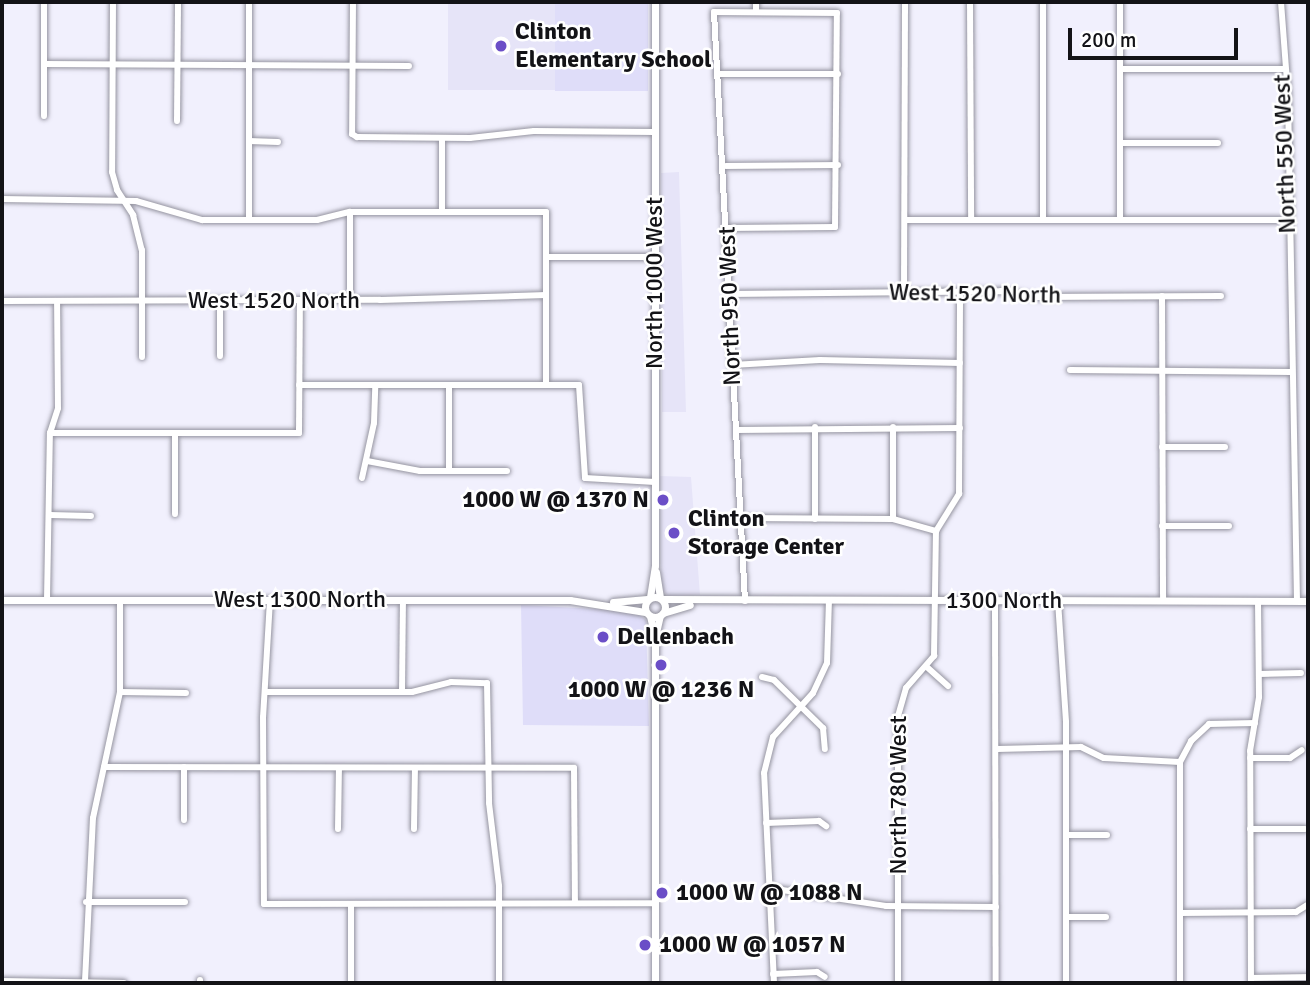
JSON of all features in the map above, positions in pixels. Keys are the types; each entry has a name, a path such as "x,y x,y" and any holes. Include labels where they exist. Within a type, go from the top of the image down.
{"street":[{"path":"44,2 44,116"},
{"path":"113,2 112,172 132,215 142,250 142,357"},
{"path":"177,121 178,2"},
{"path":"249,2 249,220"},
{"path":"353,2 352,134 442,138 534,131 655,132"},
{"name":"North 1000 West","path":"648,614 654,565 655,482 655,2"},
{"path":"727,228 835,227 838,166 837,13 756,12 756,2"},
{"path":"904,292 905,2"},
{"path":"970,2 971,220"},
{"path":"1043,220 1044,2"},
{"path":"1120,2 1120,220"},
{"name":"North 550 West","path":"1281,2 1283,69 1288,96 1287,220 1297,601"},
{"name":"North 950 West","path":"745,601 743,518 732,365 726,166 714,12 756,12"},
{"path":"44,64 409,66"},
{"path":"1120,69 1283,69"},
{"path":"718,74 838,74"},
{"path":"442,138 442,212"},
{"path":"249,141 278,142"},
{"path":"1120,143 1218,143"},
{"path":"726,166 838,166"},
{"path":"2,199 123,200 193,218 249,220 317,220 350,212 547,212 546,385"},
{"path":"350,212 350,300"},
{"path":"905,219 1287,220"},
{"path":"548,257 655,257"},
{"path":"948,686 928,668 935,647 936,531 959,494 960,291"},
{"name":"West 1520 North","path":"729,294 960,291 1035,297 1221,296"},
{"name":"West 1520 North","path":"2,301 350,300 546,295"},
{"path":"1162,296 1163,601"},
{"path":"50,433 299,433 300,300"},
{"path":"47,600 50,433 58,408 57,301"},
{"path":"220,301 220,356"},
{"path":"732,365 820,360 960,363"},
{"path":"1070,370 1291,372"},
{"path":"299,385 579,385 585,478 655,482"},
{"path":"362,478 367,461 375,385"},
{"path":"449,385 449,471"},
{"path":"736,430 815,427 960,428"},
{"path":"815,427 815,519"},
{"path":"893,427 893,519"},
{"path":"175,432 175,514"},
{"path":"1162,447 1226,447"},
{"path":"367,461 420,471 507,471"},
{"path":"50,514 91,516"},
{"path":"743,518 893,519 936,531"},
{"path":"1162,526 1228,526"},
{"name":"North 1000 West","path":"654,565 661,599 661,614"},
{"name":"1300 North","path":"661,599 700,602 1308,601"},
{"name":"West 1300 North","path":"2,600 403,600 598,604 661,599"},
{"path":"85,981 86,902 93,818 120,692 120,600"},
{"path":"270,600 263,767 264,904 656,903"},
{"path":"402,692 403,600"},
{"path":"774,983 766,823 766,753 779,729 801,706 827,663 829,601"},
{"path":"995,601 996,983"},
{"path":"1058,601 1066,747 1066,983"},
{"name":"1300 North","path":"661,614 700,602"},
{"path":"1258,602 1259,674 1250,758 1251,981 1308,978"},
{"name":"West 1300 North","path":"598,604 661,614"},
{"path":"648,614 654,638 655,983"},
{"path":"654,638 661,614"},
{"name":"North 780 West","path":"898,983 898,716 906,688 928,668"},
{"path":"1259,674 1301,673"},
{"path":"761,677 774,680 823,728 825,749"},
{"path":"266,692 402,692 451,682 487,683 488,768 499,904 499,983"},
{"path":"120,692 186,693"},
{"path":"1180,983 1180,762 1199,730 1221,722 1255,723"},
{"path":"997,749 1081,747 1104,758 1180,762"},
{"path":"1250,758 1290,758 1302,750"},
{"path":"104,766 574,768 575,903"},
{"path":"184,767 184,820"},
{"path":"338,829 339,768"},
{"path":"414,829 415,768"},
{"path":"766,823 819,821 826,826"},
{"path":"1250,829 1305,830"},
{"path":"1066,835 1107,835"},
{"path":"769,888 898,906 996,907"},
{"path":"86,902 185,902"},
{"path":"351,904 351,983"},
{"path":"1180,913 1296,912 1307,905"},
{"path":"1066,917 1106,917"},
{"path":"773,974 817,972 825,977"},
{"path":"2,981 124,982"}],"shaded area":[{"name":"Clinton Elementary School","path":"448,2 555,2 555,90 448,90"},
{"path":"555,2 648,2 648,91 555,91"},
{"path":"679,172 686,412 662,412 661,173"},
{"path":"660,476 691,477 700,595 668,596 661,588"},
{"path":"521,605 635,611 646,620 649,726 523,725"}],"place":[{"name":"Clinton Elementary School","path":"501,46"},
{"name":"1000 W @ 1370 N","path":"663,500"},
{"name":"Clinton Storage Center","path":"674,533"},
{"name":"Dellenbach","path":"603,637"},
{"name":"1000 W @ 1236 N","path":"661,665"},
{"name":"1000 W @ 1088 N","path":"662,893"},
{"name":"1000 W @ 1057 N","path":"645,945"}]}
